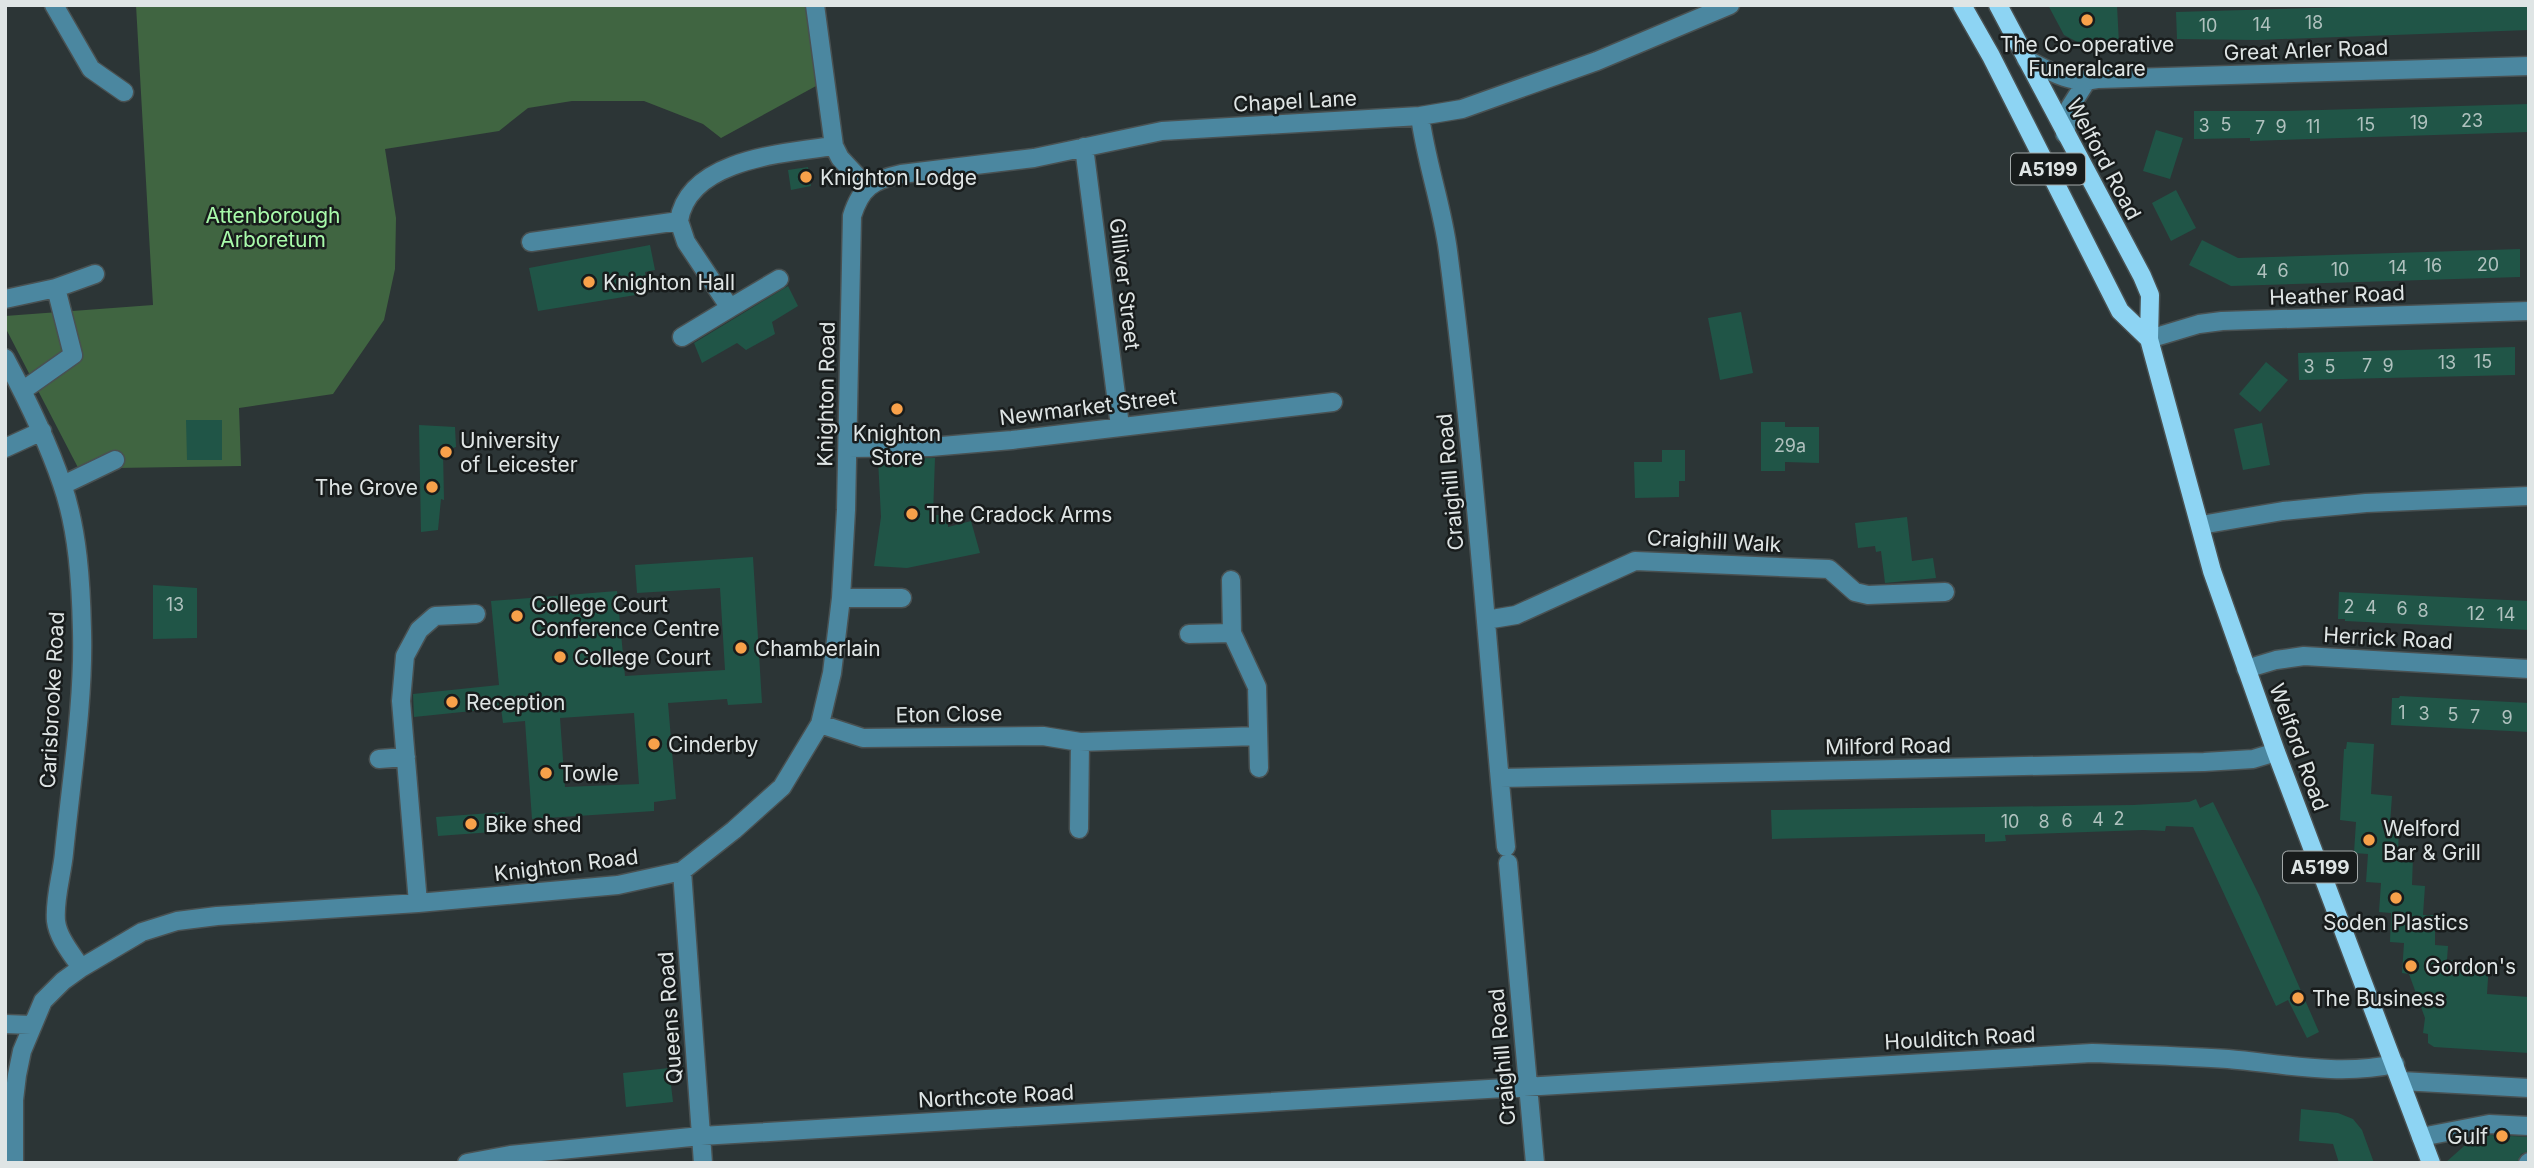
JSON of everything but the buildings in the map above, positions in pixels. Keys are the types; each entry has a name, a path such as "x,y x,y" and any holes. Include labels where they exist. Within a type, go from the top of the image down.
{"main road":[{"name":"A5199","path":"1962,5 1991,56 2120,311 2149,339"},
{"name":"Welford Road","path":"1998,5 2150,295 2149,339 2212,571 2276,752 2431,1163"}],"street":[{"path":"54,5 91,69 124,92"},
{"path":"815,5 833,140 840,158 862,194"},
{"name":"Chapel Lane","path":"862,194 881,179 901,174 993,164 1162,131 1420,116 1462,108 1597,61 1730,5"},
{"name":"Great Arler Road","path":"2026,59 2067,79 2086,82 2098,79 2529,66"},
{"path":"2065,134 2070,107 2086,82"},
{"name":"Craighill Road","path":"1420,116 1448,249 1486,620 1535,1163"},
{"path":"730,308 691,250 679,221 681,208 705,179 730,167 833,140"},
{"name":"Gilliver Street","path":"1084,147 1120,426"},
{"name":"Knighton Road","path":"14,1163 14,1100 22,1051 43,1001 81,968 142,932 177,921 217,916 418,903 618,885 682,871 782,787 820,724 832,673 841,598 848,448 852,216 862,194"},
{"path":"531,242 679,221"},
{"path":"5,299 57,288 95,274"},
{"path":"682,337 779,279"},
{"path":"22,391 74,355 57,288"},
{"name":"Heather Road","path":"2149,339 2199,324 2222,321 2529,311"},
{"name":"Carisbrooke Road","path":"5,358 42,431 63,485 75,547 82,634 78,709 56,925 81,968"},
{"name":"Newmarket Street","path":"848,448 930,447 1012,440 1334,402"},
{"path":"5,448 42,431"},
{"path":"63,485 115,460"},
{"path":"2201,525 2283,511 2352,504 2529,496"},
{"name":"Craighill Walk","path":"1486,620 1516,615 1635,561 1829,569 1856,592 1868,595 1945,592"},
{"path":"1231,580 1232,633 1256,687 1259,768"},
{"path":"841,598 902,598"},
{"path":"418,903 401,701 405,656 419,630 435,617 476,614"},
{"path":"1189,634 1232,633"},
{"name":"Herrick Road","path":"2246,669 2276,660 2304,656 2529,669"},
{"name":"Eton Close","path":"820,724 863,738 1043,736 1080,742 1145,742 1256,736"},
{"path":"1079,829 1080,742"},
{"name":"Milford Road","path":"1500,778 2204,762 2253,759 2276,752"},
{"path":"379,759 406,757"},
{"name":"Queens Road","path":"682,871 703,1163"},
{"path":"5,1024 31,1025"},
{"name":"Houlditch Road","path":"1528,1086 2092,1053 2227,1059 2321,1069 2370,1069 2529,1088"},
{"name":"Northcote Road","path":"467,1163 510,1155 701,1136 1528,1086"},
{"path":"2421,1137 2489,1124 2529,1126"}],"green space":[{"name":"Attenborough Arboretum","path":"136,5 805,5 816,86 721,138 703,124 644,101 572,101 528,108 499,131 385,149 396,218 395,269 384,320 333,394 239,408 241,466 116,468 86,483 5,327 5,316 153,305"}],"place":[{"name":"The Co-operative Funeralcare","path":"2087,20"},
{"name":"Knighton Lodge","path":"806,177"},
{"name":"Knighton Hall","path":"589,282"},
{"name":"Knighton Store","path":"897,409"},
{"name":"University of Leicester","path":"446,452"},
{"name":"The Grove","path":"432,487"},
{"name":"The Cradock Arms","path":"912,514"},
{"name":"College Court Conference Centre","path":"517,616"},
{"name":"Chamberlain","path":"741,648"},
{"name":"College Court","path":"560,657"},
{"name":"Reception","path":"452,702"},
{"name":"Cinderby","path":"654,744"},
{"name":"Towle","path":"546,773"},
{"name":"Bike shed","path":"471,824"},
{"name":"Welford Bar & Grill","path":"2369,840"},
{"name":"Soden Plastics","path":"2396,898"},
{"name":"Gordon's","path":"2411,966"},
{"name":"The Business","path":"2298,998"},
{"name":"Gulf","path":"2502,1136"}]}
